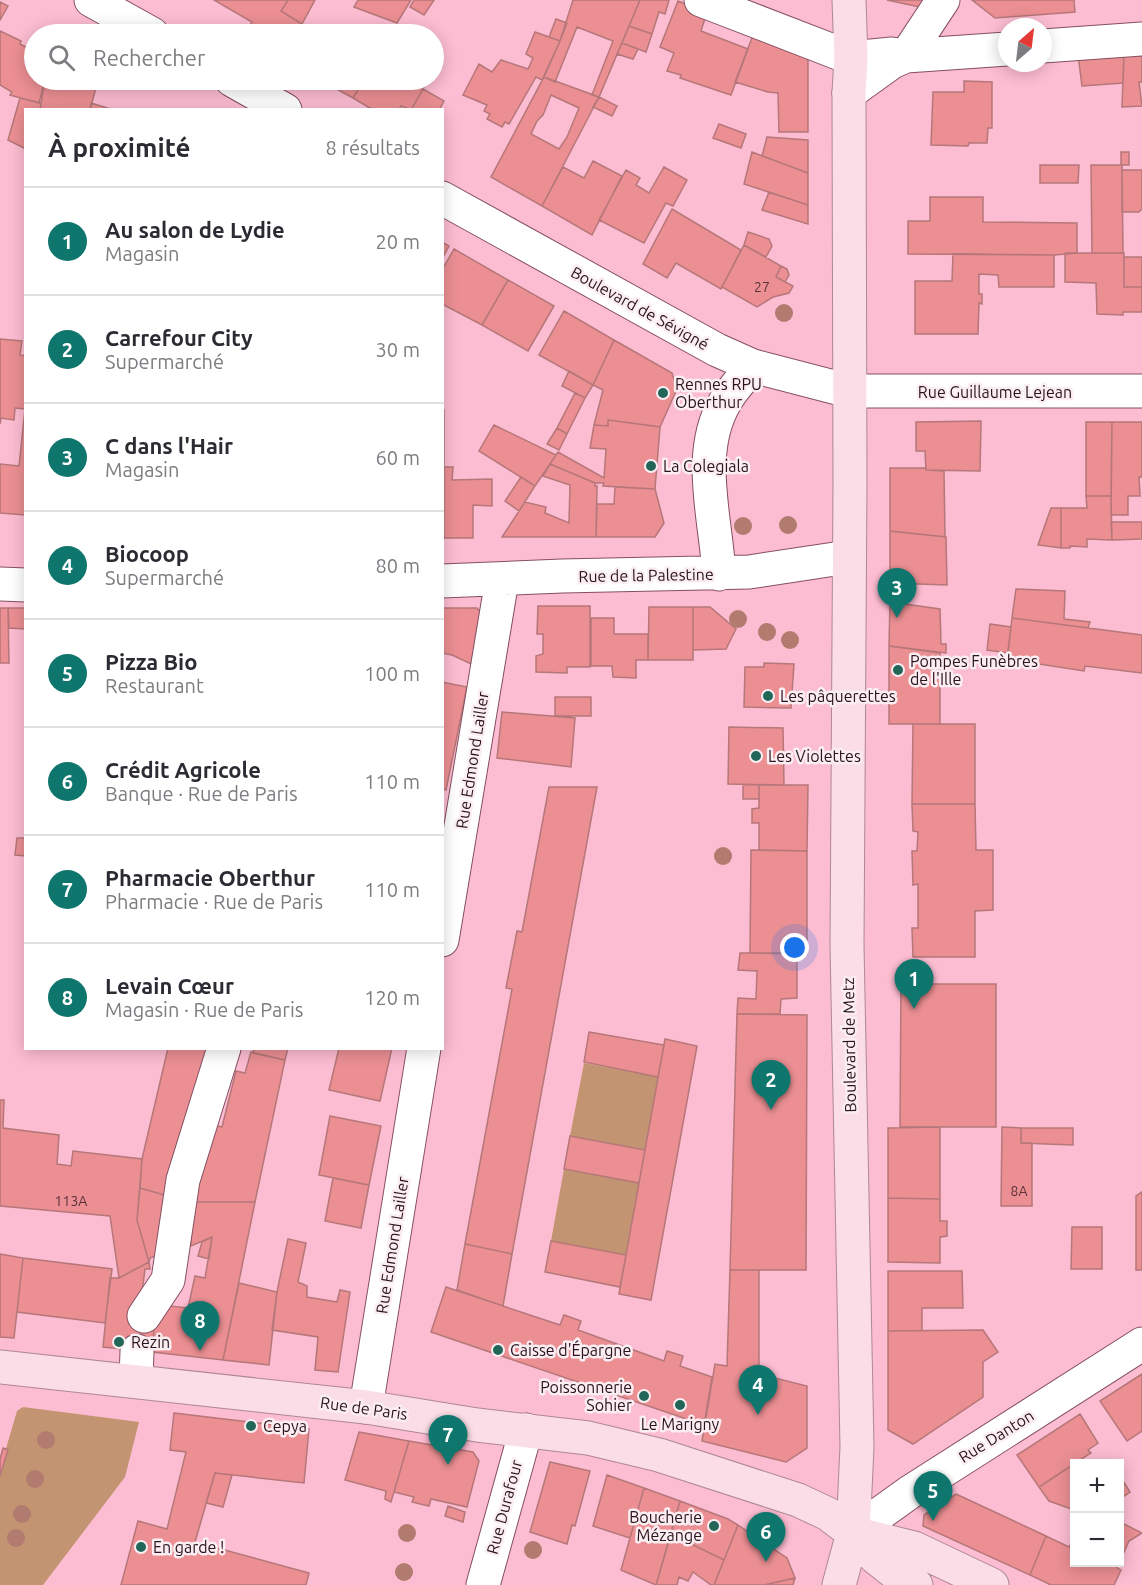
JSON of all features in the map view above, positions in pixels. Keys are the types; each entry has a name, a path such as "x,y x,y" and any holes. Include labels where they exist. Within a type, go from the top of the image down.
{"main road":[{"name":"Boulevard de Metz","path":"839,1585 853,1533 857,1447 847,945 849,93 851,58 849,0"},
{"name":"Rue de Paris","path":"0,1367 136,1366 366,1407 588,1438 660,1455 785,1495 828,1514 853,1533 889,1568 916,1585"},
{"path":"853,1533 914,1548 992,1585"}],"street":[{"path":"91,0 134,24"},
{"path":"701,0 851,58 998,50"},
{"path":"849,93 892,62 906,56 943,0"},
{"path":"1052,45 1142,39"},
{"path":"250,90 281,108"},
{"name":"Boulevard de Sévigné","path":"444,199 717,350 753,366 849,391"},
{"path":"719,574 708,478 712,434 724,402 753,366"},
{"name":"Rue Guillaume Lejean","path":"849,391 1142,391"},
{"name":"Rue de la Palestine","path":"444,581 562,576 719,574 781,568 848,557"},
{"name":"Rue Edmond Lailler","path":"444,928 502,580"},
{"path":"0,584 24,585"},
{"path":"144,1316 168,1280 183,1180 223,1050"},
{"name":"Rue Edmond Lailler","path":"366,1407 424,1050"},
{"name":"Rue Danton","path":"853,1533 910,1492 1142,1344"},
{"name":"Rue Durafour","path":"483,1585 526,1430"}],"shaded area":[{"path":"584,1063 658,1077 645,1150 570,1136"},
{"path":"564,1169 639,1183 626,1255 551,1241"},
{"path":"23,1407 139,1422 125,1477 43,1585 0,1585 0,1469 17,1411"}],"building":[{"path":"214,0 288,0 281,11 302,24 251,24 252,22"},
{"path":"288,0 315,0 302,24 281,11"},
{"path":"358,0 411,0 397,23 354,7"},
{"path":"414,0 434,0 424,15 410,7"},
{"path":"573,0 640,0 599,97 592,95 613,41 577,27 555,82 544,77 560,41"},
{"path":"640,0 669,0 665,14 659,12 652,34 629,26"},
{"path":"887,0 929,0 924,8"},
{"path":"972,0 1074,0 1075,12 995,18"},
{"path":"678,1 707,12 701,31 748,49 731,95 680,78 681,75 667,71 674,53 660,47"},
{"path":"0,2 8,6 0,20"},
{"path":"556,19 567,23 560,41 549,37"},
{"path":"629,26 652,34 646,52 622,43"},
{"path":"755,30 808,53 808,132 779,132 778,93 735,82"},
{"path":"0,31 21,41 20,44 24,46 24,90 42,90 39,103 10,95 12,92 0,85"},
{"path":"535,32 560,41 542,80 536,77 509,124 505,122 502,127 487,119 490,114 484,111 487,105 463,95 479,64 492,72 501,60 528,69 533,58 526,54"},
{"path":"622,43 638,49 633,59 617,54"},
{"path":"1142,51 1142,82 1139,82 1142,106 1122,107 1124,52"},
{"path":"1124,52 1123,83 1082,86 1078,55"},
{"path":"544,77 599,97 542,206 491,177","holes":["551,95 579,108 567,137 559,149 531,134 537,121 543,115"]},
{"path":"964,81 992,82 992,128 988,128 987,143 969,143 968,146 931,145 933,92 964,92"},
{"path":"43,90 95,90 91,108 40,108"},
{"path":"338,90 358,90 353,98"},
{"path":"358,90 422,90 412,108 401,106 400,108 370,108 353,98"},
{"path":"422,90 444,101 440,108 412,108"},
{"path":"599,97 617,106 612,116 593,107"},
{"path":"20,98 41,103 40,108 24,108 24,148 8,140"},
{"path":"91,103 107,108 90,108"},
{"path":"719,124 746,134 741,148 713,138"},
{"path":"767,137 808,140 808,173 762,156"},
{"path":"752,152 808,173 808,205 744,184"},
{"path":"1121,152 1129,152 1129,165 1121,165"},
{"path":"593,161 622,176 592,235 542,206 563,167 584,178"},
{"path":"1040,165 1079,165 1078,183 1040,183"},
{"path":"1091,165 1122,165 1123,253 1092,253"},
{"path":"664,167 687,180 673,206 666,203 644,243 599,220 626,170 640,178 636,185 649,193"},
{"path":"1122,170 1142,170 1142,209 1139,212 1122,212"},
{"path":"769,192 808,205 808,224 762,210"},
{"path":"930,197 983,197 983,222 1077,223 1077,253 1054,255 908,254 908,221 930,221"},
{"path":"672,209 741,250 721,289 676,263 667,278 643,264"},
{"path":"748,232 769,239 772,246 766,257 744,245"},
{"path":"444,243 449,246 444,255"},
{"path":"744,245 781,266 776,277 793,286 789,293 773,297 757,307 722,287"},
{"path":"454,249 508,280 482,325 444,305 444,266"},
{"path":"1065,253 1124,253 1124,287 1142,287 1142,312 1123,312 1123,315 1097,314 1096,283 1065,282"},
{"path":"953,254 1054,255 1054,287 999,287 998,275 979,274 979,294 982,294 982,304 979,303 978,334 915,334 915,281 952,281"},
{"path":"1124,257 1142,257 1142,287 1124,287"},
{"path":"781,266 787,269 789,275 785,282 776,277"},
{"path":"508,280 554,306 528,351 482,325"},
{"path":"564,311 614,340 593,385 539,355"},
{"path":"0,339 22,341 20,355 24,356 24,409 15,408 14,420 1,418 0,424"},
{"path":"614,340 672,373 677,389 660,427 608,420 608,426 594,425 603,390 593,385"},
{"path":"569,371 593,385 585,398 562,386"},
{"path":"575,393 585,398 567,434 557,428"},
{"path":"24,418 24,515 0,513 0,464 19,466"},
{"path":"608,420 660,427 655,489 603,486 604,483 595,483 550,464 558,452 604,478 606,449 590,448 594,425 608,426"},
{"path":"981,421 980,471 926,470 925,451 916,451 916,422"},
{"path":"1086,422 1112,422 1111,496 1086,496"},
{"path":"1112,422 1142,422 1140,496 1128,496 1128,515 1111,515"},
{"path":"494,425 556,455 535,486 479,451"},
{"path":"557,428 567,434 559,450 547,444"},
{"path":"550,464 595,483 597,486 596,537 502,537 525,502 546,507 545,513 569,523 570,485 543,476"},
{"path":"444,467 453,467 452,480 492,479 492,506 473,505 473,538 444,538"},
{"path":"890,468 926,468 926,470 944,471 945,537 890,531"},
{"path":"521,477 535,486 519,511 505,501"},
{"path":"615,487 655,489 664,523 655,537 596,537 597,504 614,504"},
{"path":"1086,496 1111,496 1112,540 1087,539 1087,547 1061,548 1061,508 1087,508"},
{"path":"1051,508 1061,508 1061,548 1038,545"},
{"path":"1111,522 1142,522 1142,539 1112,540"},
{"path":"890,531 946,537 947,585 890,583"},
{"path":"1016,589 1065,591 1064,619 1090,622 1088,628 1012,618"},
{"path":"890,602 940,609 941,644 946,644 946,653 889,646"},
{"path":"538,606 590,606 590,667 567,667 567,673 536,672 536,656 543,654 543,634 537,634"},
{"path":"649,607 693,607 693,660 648,660"},
{"path":"693,607 710,607 736,629 726,649 693,650"},
{"path":"0,608 8,608 9,663 0,663"},
{"path":"8,608 24,608 24,629 9,628"},
{"path":"444,608 477,608 481,613 471,664 444,653"},
{"path":"591,618 614,618 614,634 648,634 648,660 636,660 636,678 613,677 612,666 591,666"},
{"path":"1012,618 1142,635 1142,673 1085,666 1084,671 1007,659"},
{"path":"990,624 1011,627 1008,653 987,650"},
{"path":"889,646 940,653 940,724 889,724"},
{"name":"Les pâquerettes","path":"764,663 794,664 791,708 744,707 745,667 764,667"},
{"path":"444,682 467,687 446,790 444,790"},
{"path":"555,697 591,697 591,716 555,716"},
{"path":"502,712 575,718 571,767 497,758"},
{"path":"913,724 975,724 975,804 912,804"},
{"name":"Les Violettes","path":"729,727 783,728 784,785 728,784"},
{"path":"743,785 759,785 759,799 743,799"},
{"path":"759,785 808,785 807,851 759,850 759,823 752,823 752,809 759,808"},
{"path":"549,787 597,787 512,1254 465,1244 512,989 506,988 517,931 522,932"},
{"path":"912,804 975,804 976,850 993,850 993,910 975,911 975,957 913,957 912,928 918,928 918,884 913,885 912,851 917,851 918,832 913,831"},
{"path":"17,838 24,838 24,856 15,855"},
{"path":"751,850 807,851 807,954 750,953"},
{"path":"740,953 797,953 797,998 781,999 780,1014 737,1014 738,998 756,999 757,971 738,970"},
{"path":"901,984 996,984 996,1127 900,1127"},
{"path":"737,1014 807,1015 806,1270 730,1270"},
{"path":"589,1032 664,1045 658,1077 584,1062"},
{"path":"665,1039 697,1046 651,1300 619,1294"},
{"path":"168,1050 206,1050 168,1196 140,1188 142,1159"},
{"path":"254,1050 288,1050 285,1060 253,1053"},
{"path":"339,1050 392,1050 380,1101 329,1090"},
{"path":"251,1052 285,1060 255,1202 193,1202 213,1125 222,1127 236,1071 245,1073"},
{"path":"0,1100 4,1100 3,1128 59,1135 57,1164 71,1166 73,1151 142,1159 137,1220 149,1262 119,1278 110,1216 0,1206"},
{"path":"330,1116 381,1126 369,1185 319,1175"},
{"path":"940,1127 940,1199 888,1198 888,1128"},
{"path":"1002,1127 1021,1128 1021,1143 1032,1143 1032,1206 1001,1206"},
{"path":"1021,1128 1073,1128 1073,1145 1021,1143"},
{"path":"570,1136 645,1150 639,1183 564,1169"},
{"path":"333,1178 369,1185 361,1228 325,1221"},
{"path":"140,1188 168,1196 163,1253 150,1258 149,1262 137,1220"},
{"path":"1142,1192 1142,1270 1136,1270 1136,1196"},
{"path":"888,1198 940,1199 940,1221 947,1221 947,1236 940,1237 940,1263 888,1262"},
{"path":"188,1202 255,1202 223,1360 152,1352 155,1318 161,1305 188,1308 195,1276 205,1278 212,1237 191,1246"},
{"path":"1072,1227 1102,1227 1102,1269 1071,1269"},
{"path":"212,1237 209,1259 198,1256 202,1242"},
{"path":"288,1239 306,1243 298,1282 307,1286 307,1297 337,1302 340,1290 350,1292 338,1372 315,1370 318,1337 272,1330"},
{"path":"551,1241 626,1255 620,1287 545,1272"},
{"path":"465,1244 512,1254 503,1306 457,1290"},
{"path":"0,1254 23,1258 14,1338 0,1337"},
{"path":"23,1258 112,1269 105,1323 17,1312"},
{"path":"149,1262 150,1269 145,1269 139,1316 155,1318 152,1352 103,1347 110,1278 119,1278"},
{"path":"730,1270 759,1270 759,1374 807,1386 807,1448 786,1462 702,1441 715,1364 727,1366"},
{"path":"888,1271 962,1271 963,1308 922,1308 922,1331 888,1331"},
{"path":"239,1283 277,1292 269,1365 223,1360"},
{"path":"446,1287 560,1325 564,1315 581,1321 578,1330 664,1361 667,1351 683,1356 680,1366 712,1377 704,1425 431,1332"},
{"path":"983,1330 998,1352 983,1362 983,1397 913,1444 888,1430 888,1331"},
{"path":"1142,1374 1142,1431 1127,1441 1100,1401"},
{"path":"174,1413 309,1429 304,1483 215,1473 195,1542 309,1573 306,1585 121,1585 138,1521 167,1529 186,1452 170,1450"},
{"path":"1080,1414 1098,1443 1088,1450 1091,1453 1082,1459 1070,1459 1070,1467 1039,1487 1017,1455"},
{"path":"359,1432 409,1441 391,1502 385,1499 386,1491 345,1480"},
{"path":"409,1441 473,1452 479,1461 467,1507 431,1499 429,1506 412,1502 414,1497 394,1492"},
{"path":"3,1448 8,1450 0,1476 0,1459"},
{"path":"550,1462 590,1471 575,1526 572,1525 567,1544 530,1532"},
{"path":"1070,1467 1070,1509 1049,1501 1039,1487"},
{"path":"215,1473 232,1475 223,1507 206,1503"},
{"path":"607,1475 644,1488 630,1538 593,1526"},
{"path":"1124,1482 1130,1492 1124,1496"},
{"path":"644,1488 680,1501 656,1585 621,1570"},
{"path":"956,1494 1046,1536 1030,1575 923,1526 924,1515"},
{"path":"680,1501 738,1525 724,1560 671,1534"},
{"path":"448,1506 465,1512 463,1522 445,1516"},
{"path":"1124,1524 1142,1533 1129,1541 1124,1552"},
{"path":"738,1525 787,1558 795,1578 764,1585 714,1585"},
{"path":"671,1534 724,1560 714,1585 693,1572 688,1581 679,1577 677,1585 656,1585"},
{"path":"1046,1536 1069,1547 1070,1545 1070,1567 1118,1567 1121,1570 1114,1585 1051,1585 1030,1575"},
{"path":"795,1578 793,1585 764,1585"}],"place":[{"name":"Rennes RPU Oberthur","path":"663,393"},
{"name":"La Colegiala","path":"651,466"},
{"name":"C dans l'Hair","path":"897,618"},
{"name":"Pompes Funèbres de l'Ille","path":"898,670"},
{"name":"Les pâquerettes","path":"768,696"},
{"name":"Les Violettes","path":"756,756"},
{"name":"Au salon de Lydie","path":"914,1009"},
{"name":"Carrefour City","path":"771,1110"},
{"name":"Rezin","path":"119,1342"},
{"name":"Caisse d'Épargne","path":"498,1350"},
{"name":"Levain Cœur","path":"200,1351"},
{"name":"Poissonnerie Sohier","path":"644,1396"},
{"name":"Le Marigny","path":"680,1405"},
{"name":"Biocoop","path":"758,1415"},
{"name":"Cepya","path":"251,1426"},
{"name":"Pharmacie Oberthur","path":"448,1465"},
{"name":"Pizza Bio","path":"933,1521"},
{"name":"Boucherie Mézange","path":"714,1526"},
{"name":"En garde !","path":"141,1547"},
{"name":"Crédit Agricole","path":"766,1562"}]}
